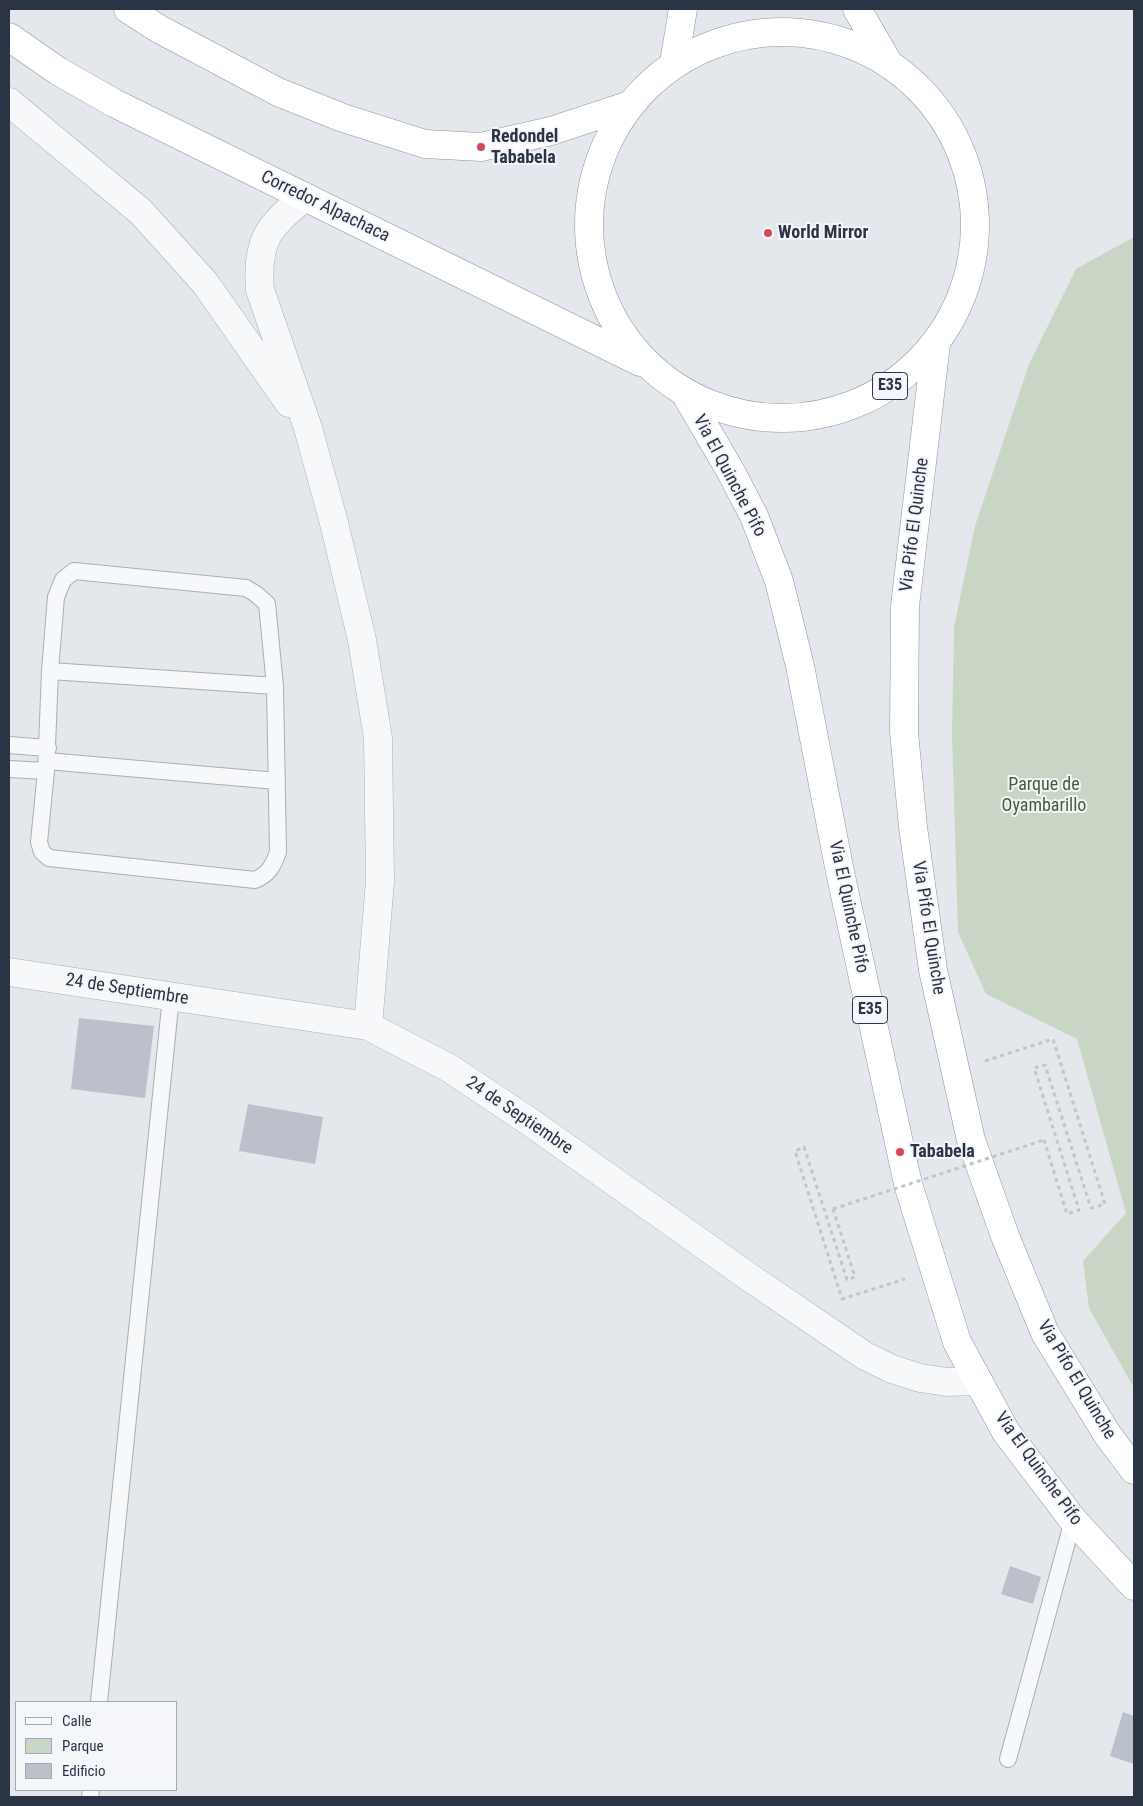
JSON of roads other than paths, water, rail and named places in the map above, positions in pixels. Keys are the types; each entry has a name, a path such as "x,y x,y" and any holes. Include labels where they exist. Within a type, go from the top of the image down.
{"highway":[{"path":"128,9 159,29 278,92 343,118 425,144 482,147 551,131 630,104"},
{"path":"674,63 683,9"},
{"name":"E35","path":"856,9 886,59 934,102 966,159 977,223 966,287 936,344 894,384 844,409 787,420 731,413 686,395 648,366 617,329 594,274 588,215 601,156 630,104 674,63 724,39 780,30 835,37 886,59"},
{"name":"Corredor Alpachaca","path":"9,37 58,71 114,103 648,366"},
{"name":"Via Pifo El Quinche","path":"936,344 905,606 904,732 913,827 933,970 971,1140 1005,1236 1045,1333 1106,1434 1134,1470"},
{"name":"Via El Quinche Pifo","path":"686,395 730,470 754,516 779,581 800,666 840,872 906,1176 957,1342 1006,1432 1073,1520 1134,1586"}],"street":[{"path":"9,102 141,212 205,283 308,428"},
{"path":"306,197 282,215 267,237 260,251 258,269 260,290 308,428 334,523 362,640 378,738 380,881 368,1026"},
{"name":"24 de Septiembre","path":"9,972 368,1026 449,1068 530,1122 864,1356 892,1369 920,1378 947,1382 978,1381"}],"lane":[{"path":"74,571 246,588 267,604 276,686 278,852 272,868 265,876 255,880 49,858 42,852 39,842 47,760 50,671 56,597 63,580 74,571"},
{"path":"50,671 276,686"},
{"path":"9,745 47,760 277,781"},
{"path":"9,769 47,760"},
{"path":"99,1701 127,1412 171,996"},
{"path":"1008,1760 1073,1520"}],"place":[{"name":"Redondel Tababela","path":"481,147"},
{"name":"World Mirror","path":"768,233"},
{"name":"Tababela","path":"900,1152"}],"park label":[{"name":"Parque de Oyambarillo","path":"1044,795"}]}
